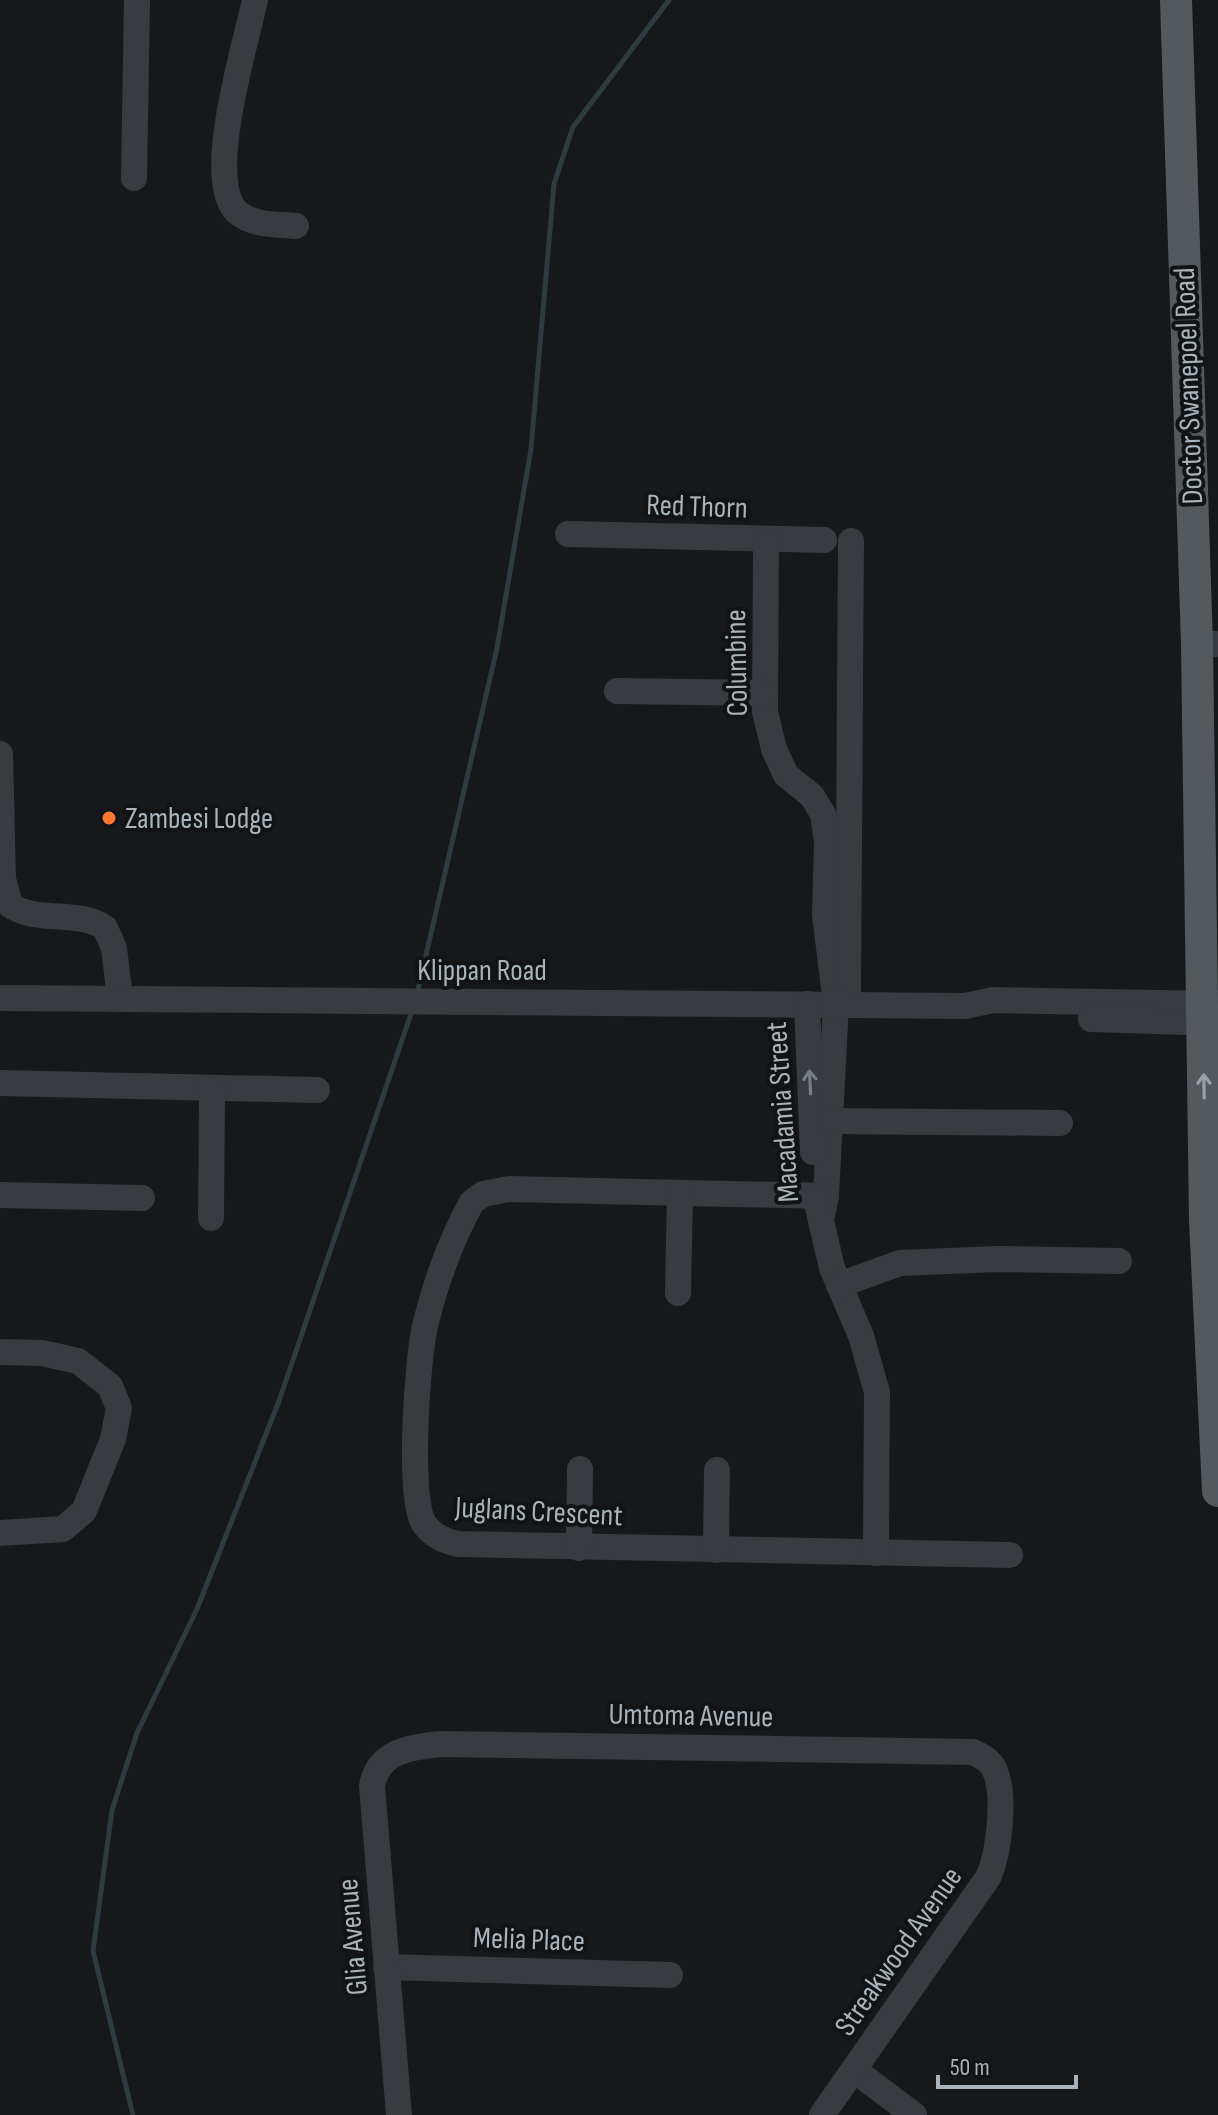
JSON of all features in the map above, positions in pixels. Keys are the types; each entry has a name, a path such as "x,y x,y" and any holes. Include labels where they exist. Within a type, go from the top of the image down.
{"main road":[{"name":"Doctor Swanepoel Road","path":"1176,0 1208,644 1210,1014 1205,1220 1218,1491"},
{"name":"Doctor Swanepoel Road","path":"1191,0 1218,969"}],"street":[{"path":"134,178 137,0"},
{"path":"255,0 225,150 225,190 235,211 248,220 296,226"},
{"name":"Red Thorn","path":"568,534 824,540"},
{"name":"Columbine","path":"766,540 765,712 774,749 786,775 812,796 823,814 827,841 825,915 842,1004"},
{"path":"842,1004 851,541"},
{"path":"617,691 765,693"},
{"path":"0,754 3,879 10,905 20,912 88,921 105,928 114,948 120,999"},
{"name":"Klippan Road","path":"0,998 842,1004 965,1006 993,1014 1210,1014"},
{"name":"Macadamia Street","path":"807,1004 825,1245 861,1336 877,1392 876,1553"},
{"name":"Macadamia Street","path":"821,1203 842,1004"},
{"path":"0,1083 317,1090"},
{"path":"211,1218 212,1089"},
{"path":"830,1121 1060,1123"},
{"name":"Juglans Crescent","path":"821,1203 680,1193 509,1189 483,1194 472,1202 425,1322 420,1352 416,1490 424,1523 443,1541 458,1544 1010,1555"},
{"path":"678,1293 680,1193"},
{"path":"0,1195 142,1198"},
{"path":"839,1285 900,1263 997,1259 1119,1261"},
{"path":"0,1352 42,1353 78,1361 110,1386 119,1408 113,1439 84,1511 63,1529 0,1533"},
{"path":"579,1548 580,1469"},
{"path":"716,1550 717,1470"},
{"name":"Umtoma Avenue","path":"386,1758 418,1746 441,1744 960,1749 973,1752 993,1767"},
{"name":"Glia Avenue","path":"386,1758 378,1767 372,1786 399,2115"},
{"name":"Streakwood Avenue","path":"822,2115 989,1876 997,1856 1000,1833 993,1767"},
{"name":"Melia Place","path":"386,1967 670,1975"},
{"path":"854,2070 914,2115"}],"waterway":[{"path":"417,994 497,648 531,449 554,184 573,127 669,0"},
{"path":"133,2115 93,1951 112,1810 137,1733 197,1609 279,1401 413,1008"}],"place":[{"name":"Zambesi Lodge","path":"109,818"}]}
